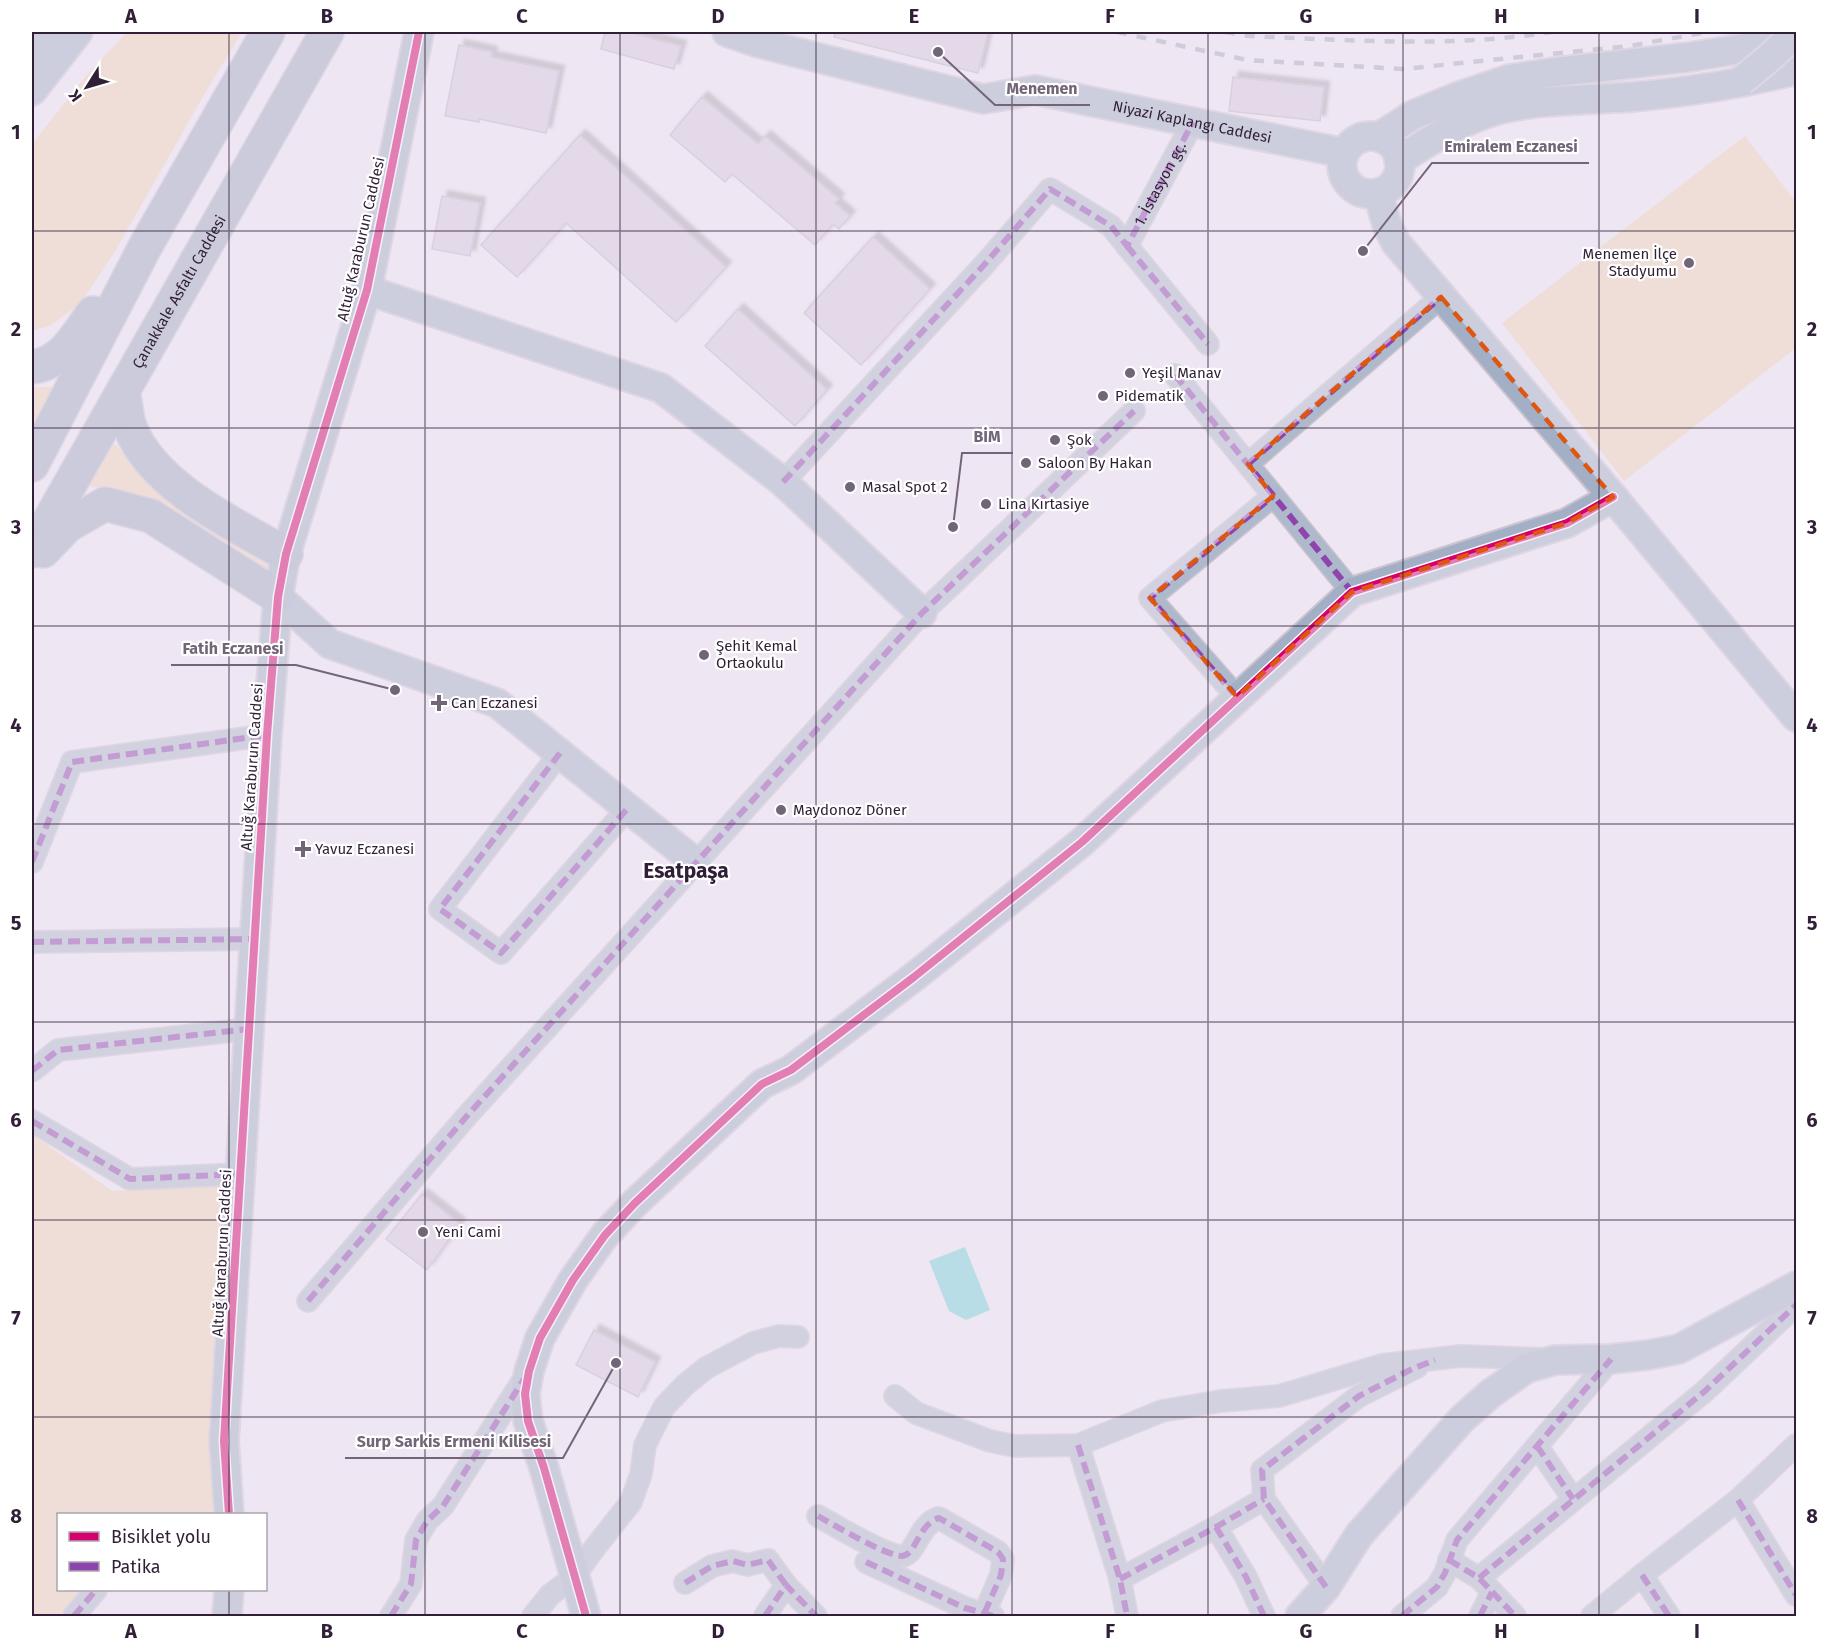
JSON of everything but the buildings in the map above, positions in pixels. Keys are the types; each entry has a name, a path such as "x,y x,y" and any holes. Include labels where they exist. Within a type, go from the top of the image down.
{"highway":[{"path":"32,465 146,245 268,32"},
{"name":"Çanakkale Asfaltı Caddesi","path":"32,551 327,32"},
{"path":"32,367 58,358 146,245"},
{"path":"123,391 130,427 144,453 170,482 205,507 286,554"},
{"path":"32,564 67,526 105,504 151,516 278,597"}],"street":[{"path":"32,53 49,32"},
{"path":"32,91 78,32"},
{"name":"Altuğ Karaburun Caddesi","path":"229,1513 224,1441 267,735 278,597 286,554 367,290 419,32"},
{"name":"Niyazi Kaplangı Caddesi","path":"727,32 759,43 982,99 1035,90 1344,153"},
{"path":"1739,73 1781,32"},
{"path":"1739,73 1768,59 1797,33"},
{"path":"1391,148 1369,136 1352,143 1344,153 1342,160 1342,170 1351,187 1369,194 1387,190 1394,183 1398,175 1391,148 1394,125 1457,97 1510,79 1690,57 1797,40"},
{"path":"1391,148 1453,114 1504,97 1524,93 1694,79 1725,71 1739,73 1797,70"},
{"name":"1. İstasyon gç.","path":"1127,246 1193,122"},
{"name":"1. İstasyon gç.","path":"783,482 984,265 1050,189 1111,226 1208,344"},
{"path":"1378,193 1387,225 1396,243 1797,717"},
{"path":"367,290 661,387 783,482 922,614"},
{"path":"1248,464 1441,297"},
{"path":"1175,375 1352,592"},
{"path":"308,1301 466,1117 922,614 1134,411"},
{"path":"1237,697 1150,598 1273,496"},
{"path":"585,1617 528,1421 525,1394 529,1371 540,1338 573,1280 605,1235 635,1203 762,1084 791,1070 818,1050 914,977 1083,842 1352,592 1567,523 1612,496"},
{"path":"278,597 330,644 497,703 696,863"},
{"path":"32,862 72,762 267,735"},
{"path":"560,753 440,909 501,953 628,808"},
{"path":"32,942 254,939"},
{"path":"32,1071 58,1050 249,1029"},
{"path":"32,1121 130,1179 240,1174"},
{"path":"895,1396 916,1413 990,1441 1015,1446 1078,1446 1162,1411 1221,1401 1279,1395 1382,1365 1461,1356 1555,1360 1611,1359 1679,1349 1797,1286"},
{"path":"1480,1617 1486,1585 1573,1499 1705,1391 1797,1305"},
{"path":"533,1617 550,1595 574,1577 632,1502 641,1474 645,1445 664,1407 685,1385 706,1368 753,1343 779,1336 798,1337"},
{"path":"1402,1617 1437,1587 1457,1540 1611,1359"},
{"path":"1326,1587 1264,1498 1262,1470 1359,1396 1435,1360"},
{"path":"1299,1617 1326,1587 1359,1535 1462,1419 1490,1394 1527,1368 1555,1360"},
{"path":"392,1617 411,1584 416,1540 427,1521 443,1506 529,1371"},
{"path":"1592,1617 1738,1500 1797,1445"},
{"path":"1078,1446 1120,1579 1126,1616"},
{"path":"1537,1446 1573,1499"},
{"path":"1120,1579 1264,1498"},
{"path":"1738,1500 1797,1595"},
{"path":"818,1516 885,1552 903,1556 910,1552 932,1520 939,1518 998,1552 1003,1559 1001,1575 988,1615 965,1608 866,1562"},
{"path":"1216,1527 1246,1577 1264,1617"},
{"path":"686,1583 712,1566 732,1561 747,1564 768,1560 786,1585 816,1617"},
{"path":"1449,1560 1486,1585 1515,1617"},
{"path":"1642,1575 1670,1617"},
{"path":"765,1617 786,1585"},
{"path":"74,1617 95,1591"},
{"path":"227,1617 229,1591"}],"highlighted area":[{"path":"1441,297 1613,497 1567,523 1352,592 1237,697 1150,598 1273,496 1248,464"}],"shaded area":[{"path":"127,32 242,32 114,253 80,304 50,326 32,331 32,144 86,76"},
{"name":"Menemen İlçe Stadyumu","path":"1745,136 1796,202 1796,348 1624,481 1502,323"},
{"path":"32,387 54,387 32,429"},
{"path":"113,442 152,485 272,565 270,574 208,533 145,497 87,486"},
{"path":"32,1134 112,1191 229,1186 212,1513 57,1513 57,1591 81,1591 61,1616 32,1616"}],"water":[{"path":"965,1247 990,1310 966,1320 949,1311 929,1261"}],"railway":[{"path":"1117,32 1247,60 1403,69 1629,46 1708,32"},
{"path":"1225,32 1249,36 1400,42 1476,40 1551,32"}],"marked path":[{"path":"783,482 984,265 1050,189 1111,226 1127,246 1193,122"},
{"path":"1127,246 1208,344"},
{"path":"1248,464 1441,297"},
{"path":"1175,375 1352,592"},
{"path":"308,1301 466,1117 922,613 1134,411"},
{"path":"1237,697 1150,598 1273,496"},
{"path":"32,862 72,762 267,735"},
{"path":"560,753 440,909 501,953 628,808"},
{"path":"32,942 254,939"},
{"path":"32,1071 58,1050 249,1029"},
{"path":"32,1121 130,1179 240,1174"},
{"path":"1479,1578 1705,1391 1796,1305"},
{"path":"1402,1616 1437,1587 1445,1573 1457,1540 1611,1359"},
{"path":"1326,1587 1264,1499 1262,1470 1359,1396 1435,1360"},
{"path":"391,1616 411,1584 416,1540 427,1521 443,1506 524,1379"},
{"path":"1078,1445 1120,1579 1127,1616"},
{"path":"1537,1446 1573,1499"},
{"path":"1120,1579 1264,1499"},
{"path":"1738,1500 1796,1595"},
{"path":"818,1516 894,1555 902,1556 908,1553 928,1525 939,1518 998,1552 1003,1559 1001,1575 984,1614"},
{"path":"1216,1527 1246,1577 1264,1616"},
{"path":"685,1583 712,1566 733,1561 747,1565 768,1560 786,1585"},
{"path":"1449,1560 1479,1578 1515,1616"},
{"path":"866,1562 965,1608 993,1616"},
{"path":"1642,1575 1669,1616"},
{"path":"765,1616 786,1585 816,1616"},
{"path":"74,1616 95,1591"},
{"path":"1480,1616 1492,1592"}],"cycle path":[{"path":"229,1513 224,1441 267,735 278,597 286,554 367,290 419,32"},
{"path":"586,1616 544,1468 528,1421 525,1394 529,1371 540,1338 573,1280 605,1235 635,1203 762,1084 791,1070 914,977 1082,842 1352,592 1567,523 1613,497"}],"place":[{"name":"Menemen","path":"938,52"},
{"name":"Emiralem Eczanesi","path":"1363,251"},
{"name":"Menemen İlçe Stadyumu","path":"1689,263"},
{"name":"Yeşil Manav","path":"1130,373"},
{"name":"Pidematik","path":"1103,396"},
{"name":"Şok","path":"1055,440"},
{"name":"Saloon By Hakan","path":"1026,463"},
{"name":"Masal Spot 2","path":"850,487"},
{"name":"Lina Kırtasiye","path":"986,504"},
{"name":"BİM","path":"953,527"},
{"name":"Şehit Kemal Ortaokulu","path":"704,655"},
{"name":"Fatih Eczanesi","path":"395,690"},
{"name":"Can Eczanesi","path":"439,703"},
{"name":"Maydonoz Döner","path":"781,810"},
{"name":"Yavuz Eczanesi","path":"303,849"},
{"name":"Yeni Cami","path":"423,1232"},
{"name":"Surp Sarkis Ermeni Kilisesi","path":"616,1363"}],"district":[{"name":"Esatpaşa","path":"686,871"}]}
